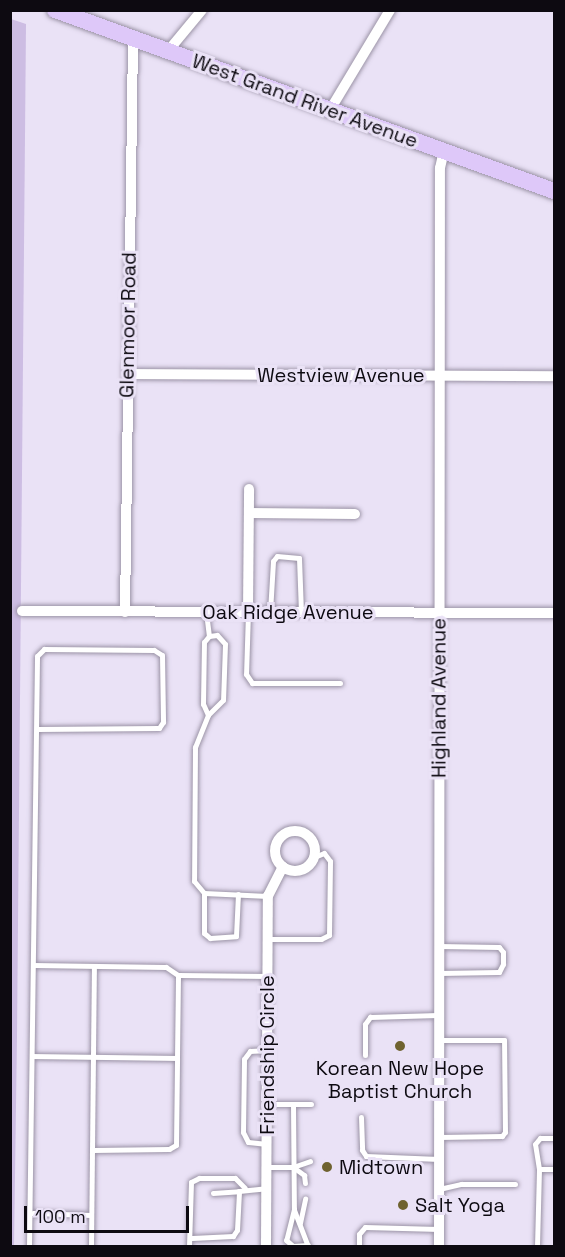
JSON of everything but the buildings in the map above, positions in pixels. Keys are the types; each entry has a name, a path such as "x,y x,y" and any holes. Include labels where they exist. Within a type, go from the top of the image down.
{"main road":[{"name":"West Grand River Avenue","path":"55,10 555,191"}],"street":[{"path":"168,51 202,10"},
{"path":"330,110 390,10"},
{"name":"Glenmoor Road","path":"126,612 133,39"},
{"name":"Highland Avenue","path":"439,1246 439,376 440,168 444,151"},
{"name":"Westview Avenue","path":"128,374 555,376"},
{"path":"248,612 249,489"},
{"path":"249,513 355,514"},
{"name":"Oak Ridge Avenue","path":"22,611 555,613"},
{"path":"286,831 303,831 314,857 300,872 283,867 276,844 286,831"},
{"name":"Friendship Circle","path":"266,1246 268,896 283,867"}],"lane":[{"path":"270,612 274,558 295,556 300,561 301,612"},
{"path":"206,612 209,636 204,642 203,704 208,715"},
{"path":"248,612 246,674 252,683 340,683"},
{"path":"209,636 221,637 225,644 224,689 221,705 208,715 195,747 193,877 196,886 204,893 268,896"},
{"path":"29,1246 33,1213 37,656 41,650 154,650 162,655 163,722 159,728 37,729"},
{"path":"268,939 321,939 329,935 330,861 324,853 314,857"},
{"path":"204,893 204,933 210,938 236,936 238,894"},
{"path":"439,946 499,947 503,952 503,964 499,972 439,973"},
{"path":"33,965 166,967 178,975 268,976"},
{"path":"91,1246 94,966"},
{"path":"93,1150 169,1149 176,1145 178,975"},
{"path":"365,1055 365,1024 370,1017 438,1015"},
{"path":"439,1040 504,1040 505,1132 502,1136 439,1137"},
{"path":"267,1050 250,1051 244,1059 243,1132 248,1142 267,1144"},
{"path":"33,1056 177,1058"},
{"path":"267,1104 311,1104"},
{"path":"293,1104 294,1209 287,1242 293,1246 308,1246 294,1209"},
{"path":"361,1117 362,1150 366,1156 439,1159"},
{"path":"537,1246 539,1169 535,1162 537,1140 555,1138"},
{"path":"266,1167 293,1167 310,1161"},
{"path":"293,1167 304,1175 305,1183"},
{"path":"539,1169 555,1169"},
{"path":"189,1246 192,1238 189,1192 191,1182 200,1178 235,1178 242,1189 236,1234 192,1238"},
{"path":"439,1189 461,1184 515,1184"},
{"path":"213,1192 266,1188"},
{"path":"189,1192 198,1192"},
{"path":"300,1222 305,1199"},
{"path":"33,1213 92,1215"},
{"path":"359,1246 359,1234 365,1227 439,1229"}],"shaded area":[{"path":"11,19 26,24 14,1246 11,1246"}],"place":[{"name":"Korean New Hope Baptist Church","path":"400,1046"},
{"name":"Midtown","path":"327,1167"},
{"name":"Salt Yoga","path":"403,1205"}]}
